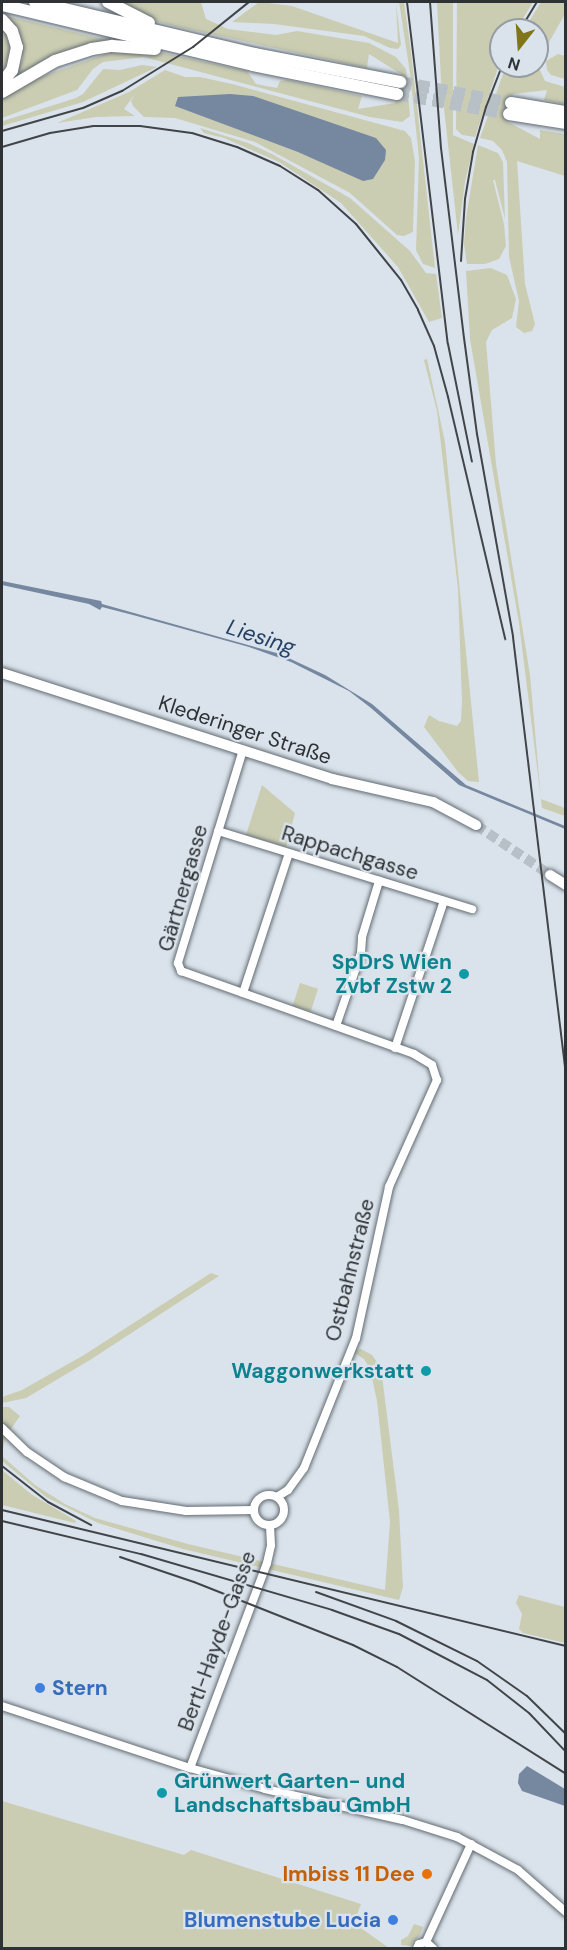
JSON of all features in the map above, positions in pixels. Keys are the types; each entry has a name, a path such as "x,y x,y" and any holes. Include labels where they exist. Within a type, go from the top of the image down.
{"highway":[{"path":"2,5 175,47 398,88 35,2"},
{"path":"108,2 148,22 162,32"},
{"path":"2,20 12,31 17,47 12,70 2,83"},
{"path":"2,92 54,62 92,49 112,46 160,50 175,47"},
{"path":"566,112 510,108 566,123"}],"main road":[{"name":"Klederinger Straße","path":"2,673 332,779 433,802 476,825"},
{"path":"550,875 566,885"}],"street":[{"name":"Gärtnergasse","path":"243,750 178,963 181,971 414,1054"},
{"name":"Rappachgasse","path":"218,831 471,909"},
{"path":"243,993 289,853"},
{"path":"336,1026 361,953 362,937 379,880"},
{"path":"395,1048 444,901"},
{"name":"Ostbahnstraße","path":"277,1497 288,1490 304,1468 356,1338 389,1187 437,1084 437,1074 432,1065 414,1054"},
{"path":"2,1428 27,1452 64,1477 122,1501 186,1511 254,1510"},
{"path":"262,1497 277,1497 284,1505 284,1515 279,1522 270,1526 257,1519 254,1510 262,1497"},
{"name":"Bertl-Hayde-Gasse","path":"190,1768 267,1563 271,1545 270,1526"},
{"path":"2,1706 190,1768 265,1789 403,1820 471,1844 518,1870 566,1912"},
{"path":"417,1948 419,1944 430,1945 471,1844"}],"green space":[{"path":"112,2 201,2 206,19 228,29 276,35 297,31 369,43 396,57 406,69 410,116 402,122 370,117 144,57 103,62 93,69 77,90 2,118 2,98 35,79 114,51 163,53 247,71 256,84 277,88 280,81 288,80 362,96 358,109 395,103 401,74 369,54 367,68 174,26 144,18"},
{"path":"259,2 292,6 398,43 396,2 401,45 398,49 390,48 364,36 274,24 232,22"},
{"path":"399,2 404,2 411,52 435,268 423,264 416,250 419,158 410,73"},
{"path":"437,2 453,2 453,135 474,144 465,182 458,235 441,81"},
{"path":"457,2 533,2 523,18 489,18 489,78 495,78 475,137 462,135 456,129"},
{"path":"541,2 565,2 565,14 549,42 549,18 531,18"},
{"path":"3,15 111,41 62,52 13,79 23,58 20,41"},
{"path":"2,24 6,28 14,51 2,79"},
{"path":"558,54 565,56 565,79 551,75 549,59"},
{"path":"142,65 157,67 83,102 2,126 3,121 76,98 83,94 103,69 120,70"},
{"path":"165,70 185,77 200,77 232,84 405,131 411,138 415,161 413,232 404,236 397,235 350,193 255,142 175,118 144,117 131,101 135,94 124,109 135,116 96,117 57,123 129,92"},
{"path":"502,78 544,78 545,81 565,87 565,104 544,100 547,90 513,94 508,122 540,139 540,130 565,134 565,176 517,161 525,284 535,324 532,331 524,333 516,327 519,301 509,257 507,162 502,150 493,141 480,138"},
{"path":"200,128 248,143 272,154 350,198 410,251 426,273 436,274 442,318 429,322 398,267 341,203 279,162 224,138 204,133"},
{"path":"478,145 498,153 503,162 505,219 495,180 493,180 504,224 506,246 499,259 485,264 467,264 464,244 466,218"},
{"path":"491,268 507,275 516,299 512,318 492,330 486,342 496,464 530,675 541,799 519,623 470,339 466,271"},
{"path":"427,359 445,442 479,782 468,781 458,772 424,727 429,715 439,721 457,726 461,721 462,702 458,589 437,411 424,360"},
{"path":"262,785 295,813 286,847 246,835"},
{"path":"541,799 565,808 565,816 542,808"},
{"path":"300,983 318,989 311,1012 293,1006"},
{"path":"211,1273 219,1276 90,1360 26,1398 2,1403 2,1397 22,1390 84,1355"},
{"path":"361,1349 372,1355 381,1368 399,1510 403,1587 399,1600 183,1549 98,1523 46,1497 2,1461 2,1456 35,1485 65,1504 95,1518 188,1544 385,1590 390,1522 377,1401 370,1369 364,1359 354,1353 355,1350"},
{"path":"2,1407 9,1407 20,1416 6,1436 2,1452"},
{"path":"2,1470 31,1494 76,1521 75,1523 2,1505"},
{"path":"519,1595 565,1607 565,1643 523,1633 519,1629 522,1614 516,1603"},
{"path":"2,1801 184,1855 191,1850 361,1904 354,1923 389,1948 2,1948"},
{"path":"414,1924 423,1927 420,1935 410,1946 401,1945 401,1940 408,1936"}],"water":[{"path":"230,94 253,96 376,138 386,150 385,160 373,179 363,181 298,152 175,106 178,97"},
{"path":"2,581 101,601 102,604 280,654 325,675 372,704 466,785 565,826 565,829 459,785 349,691 291,662 249,647 133,615 102,607 100,610 89,604 2,585"},
{"path":"527,1766 565,1789 565,1806 522,1791 518,1783 519,1774"}],"tunnel":[{"path":"400,82 511,103"},
{"path":"397,94 509,114"},
{"path":"476,825 550,875"}],"railway":[{"path":"2,131 83,108 122,91 193,47 249,2"},
{"path":"407,2 448,344 472,462"},
{"path":"430,2 441,148 464,338 477,434 513,637 566,1078"},
{"path":"527,18 537,2"},
{"path":"461,261 465,199 473,152 497,78"},
{"path":"2,147 50,133 93,126 140,126 192,133 237,147 280,166 318,190 356,224 401,280 434,346 505,639"},
{"path":"2,1466 48,1502 91,1525"},
{"path":"2,1510 566,1646"},
{"path":"2,1521 141,1554 332,1610 399,1634 487,1680 529,1713 566,1752"},
{"path":"120,1557 194,1582 353,1645 397,1667 566,1774"},
{"path":"316,1592 396,1621 477,1661 527,1696 566,1734"}],"place":[{"name":"SpDrS Wien Zvbf Zstw 2","path":"464,974"},
{"name":"Waggonwerkstatt","path":"426,1371"},
{"name":"Stern","path":"40,1688"},
{"name":"Grünwert Garten- und Landschaftsbau GmbH","path":"162,1793"},
{"name":"Imbiss 11 Dee","path":"427,1874"},
{"name":"Blumenstube Lucia","path":"393,1920"}],"water label":[{"name":"Liesing","path":"261,637"}]}
